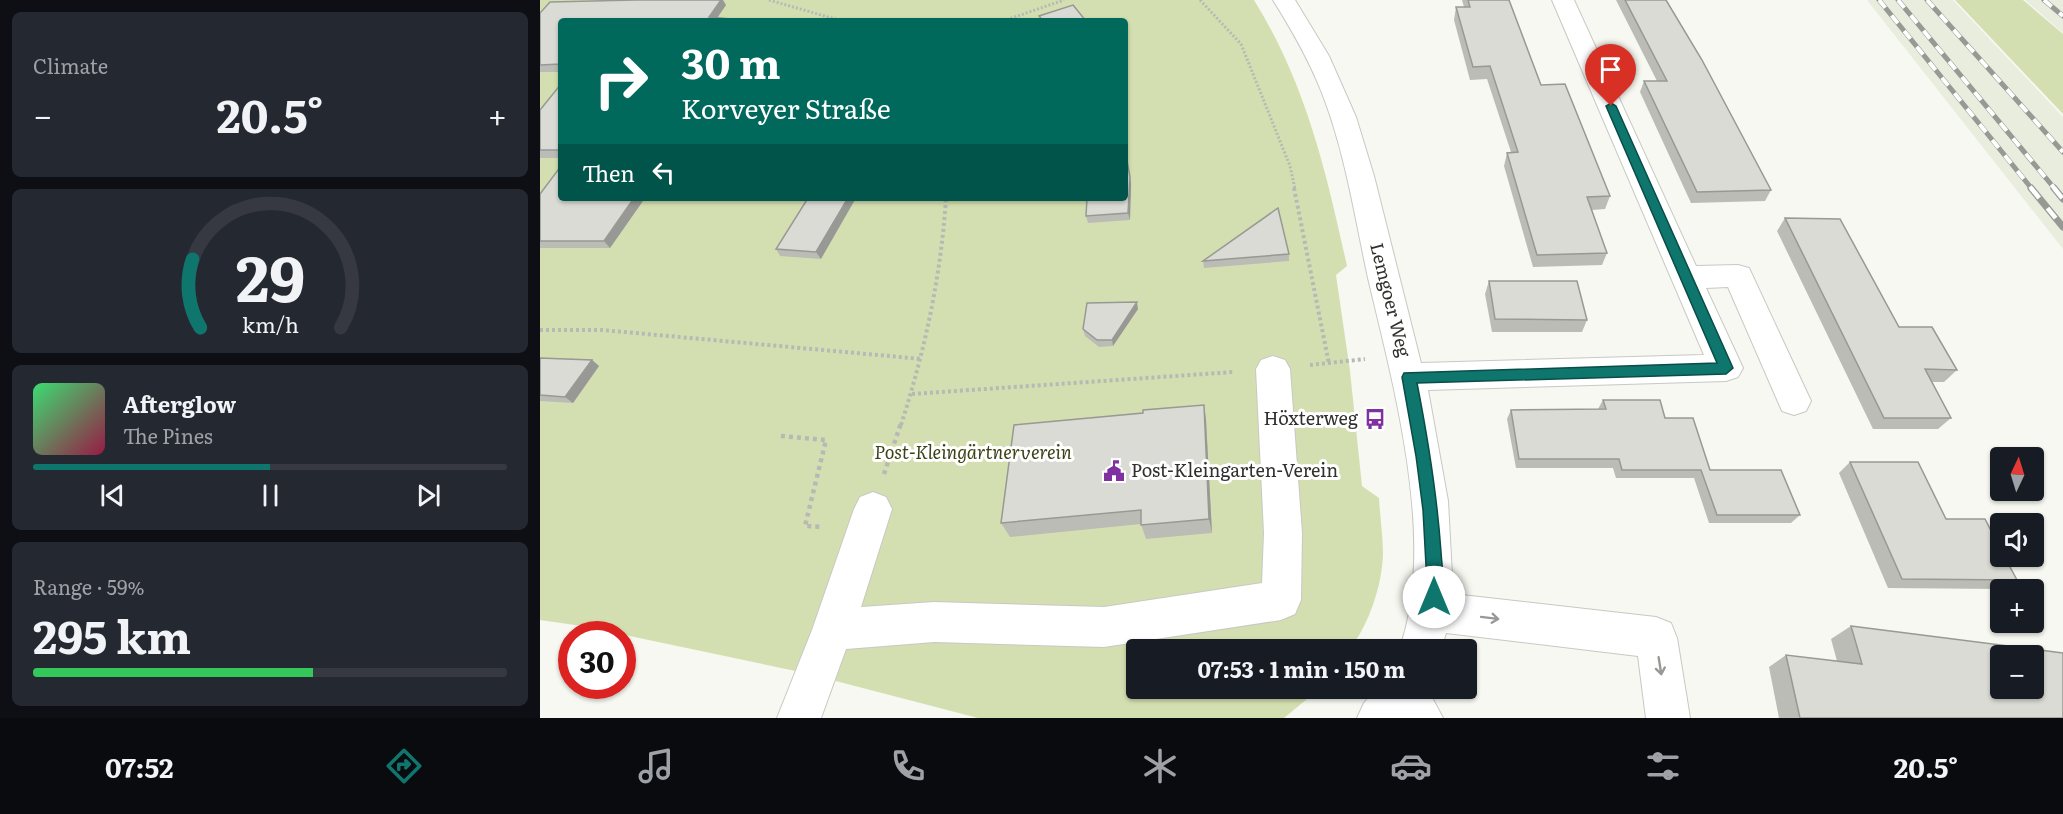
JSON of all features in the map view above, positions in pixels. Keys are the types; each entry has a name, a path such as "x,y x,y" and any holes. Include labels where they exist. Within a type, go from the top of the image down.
{"street":[{"name":"Lemgoer Weg","path":"1284,0 1309,37 1343,116 1409,377 1424,456 1435,584 1432,610 1423,639"},
{"path":"1563,0 1688,277 1726,368"},
{"path":"1688,277 1738,276 1794,401"},
{"path":"1409,377 1779,367"},
{"path":"833,630 934,622 1104,627 1281,600 1283,533 1273,369"},
{"path":"799,718 833,630 869,520"},
{"path":"1432,610 1656,638 1668,718"}],"path":[{"path":"769,0 832,18"},
{"path":"1012,18 1064,0"},
{"path":"1200,0 1241,45 1290,166 1329,363"},
{"path":"781,435 826,440 805,526 869,520 922,358 945,230 946,201"},
{"path":"540,330 602,330 922,358"},
{"path":"912,393 1347,362"}],"shaded area":[{"path":"1867,0 1953,0 2063,117 2063,249"},
{"path":"2025,0 2063,0 2063,33"}],"green space":[{"name":"Post-Kleingärtnerverein","path":"540,0 1254,0 1288,64 1301,96 1322,162 1347,266 1336,275 1350,371 1362,486 1379,498 1383,540 1382,566 1377,592 1369,616 1357,639 1126,639 1126,699 1307,699 1284,718 978,718 805,673 636,637 636,621 558,623 540,620"},
{"path":"1955,0 2023,0 2063,34 2063,114"}],"building":[{"path":"721,0 709,17 720,18 558,18 558,64 540,65 540,13 550,2"},
{"path":"1468,0 1509,0 1541,85 1565,84 1610,196 1587,197 1607,253 1537,255 1507,153 1518,152 1490,66 1473,67 1456,7 1470,7"},
{"path":"1625,0 1666,0 1702,60 1771,190 1697,192 1644,81 1667,81"},
{"path":"1073,5 1084,18 1041,18 1039,16"},
{"path":"558,88 558,150 540,150 540,110"},
{"path":"1128,166 1130,177 1128,213 1086,216 1087,201 1128,201"},
{"path":"558,170 558,201 632,201 604,241 540,241 540,194"},
{"path":"806,201 846,201 816,252 776,249"},
{"path":"1278,208 1289,254 1203,261"},
{"path":"1785,218 1840,219 1899,327 1932,327 1957,370 1925,369 1951,418 1884,418"},
{"path":"1489,281 1577,281 1587,320 1495,319"},
{"path":"1137,302 1112,340 1097,340 1083,329 1087,303"},
{"path":"540,358 592,360 565,397 540,395"},
{"path":"1603,400 1660,400 1665,418 1693,418 1710,470 1781,470 1800,515 1717,515 1701,470 1622,470 1619,459 1519,459 1511,410 1606,409"},
{"name":"Post-Kleingarten-Verein","path":"1204,405 1209,519 1141,525 1141,510 1001,523 1014,425"},
{"path":"1850,462 1918,462 1946,519 1985,519 1990,529 1990,567 2010,567 2016,579 1902,579"},
{"path":"1851,626 2000,645 1990,645 1990,699 2044,699 2044,651 2063,653 2063,718 1800,718 1786,655 1862,664"}],"railway":[{"path":"1879,0 2032,189"},
{"path":"1898,0 2055,189"},
{"path":"1927,0 2063,152"},
{"path":"2044,0 2063,16"},
{"path":"2031,188 2063,227"},
{"path":"2054,188 2063,199"}],"place":[{"name":"Höxterweg","path":"1375,419"},
{"name":"Post-Kleingarten-Verein","path":"1114,471"}],"route":[{"path":"1434,597 1430,510 1424,456 1409,377 1726,368 1611,106"}]}
